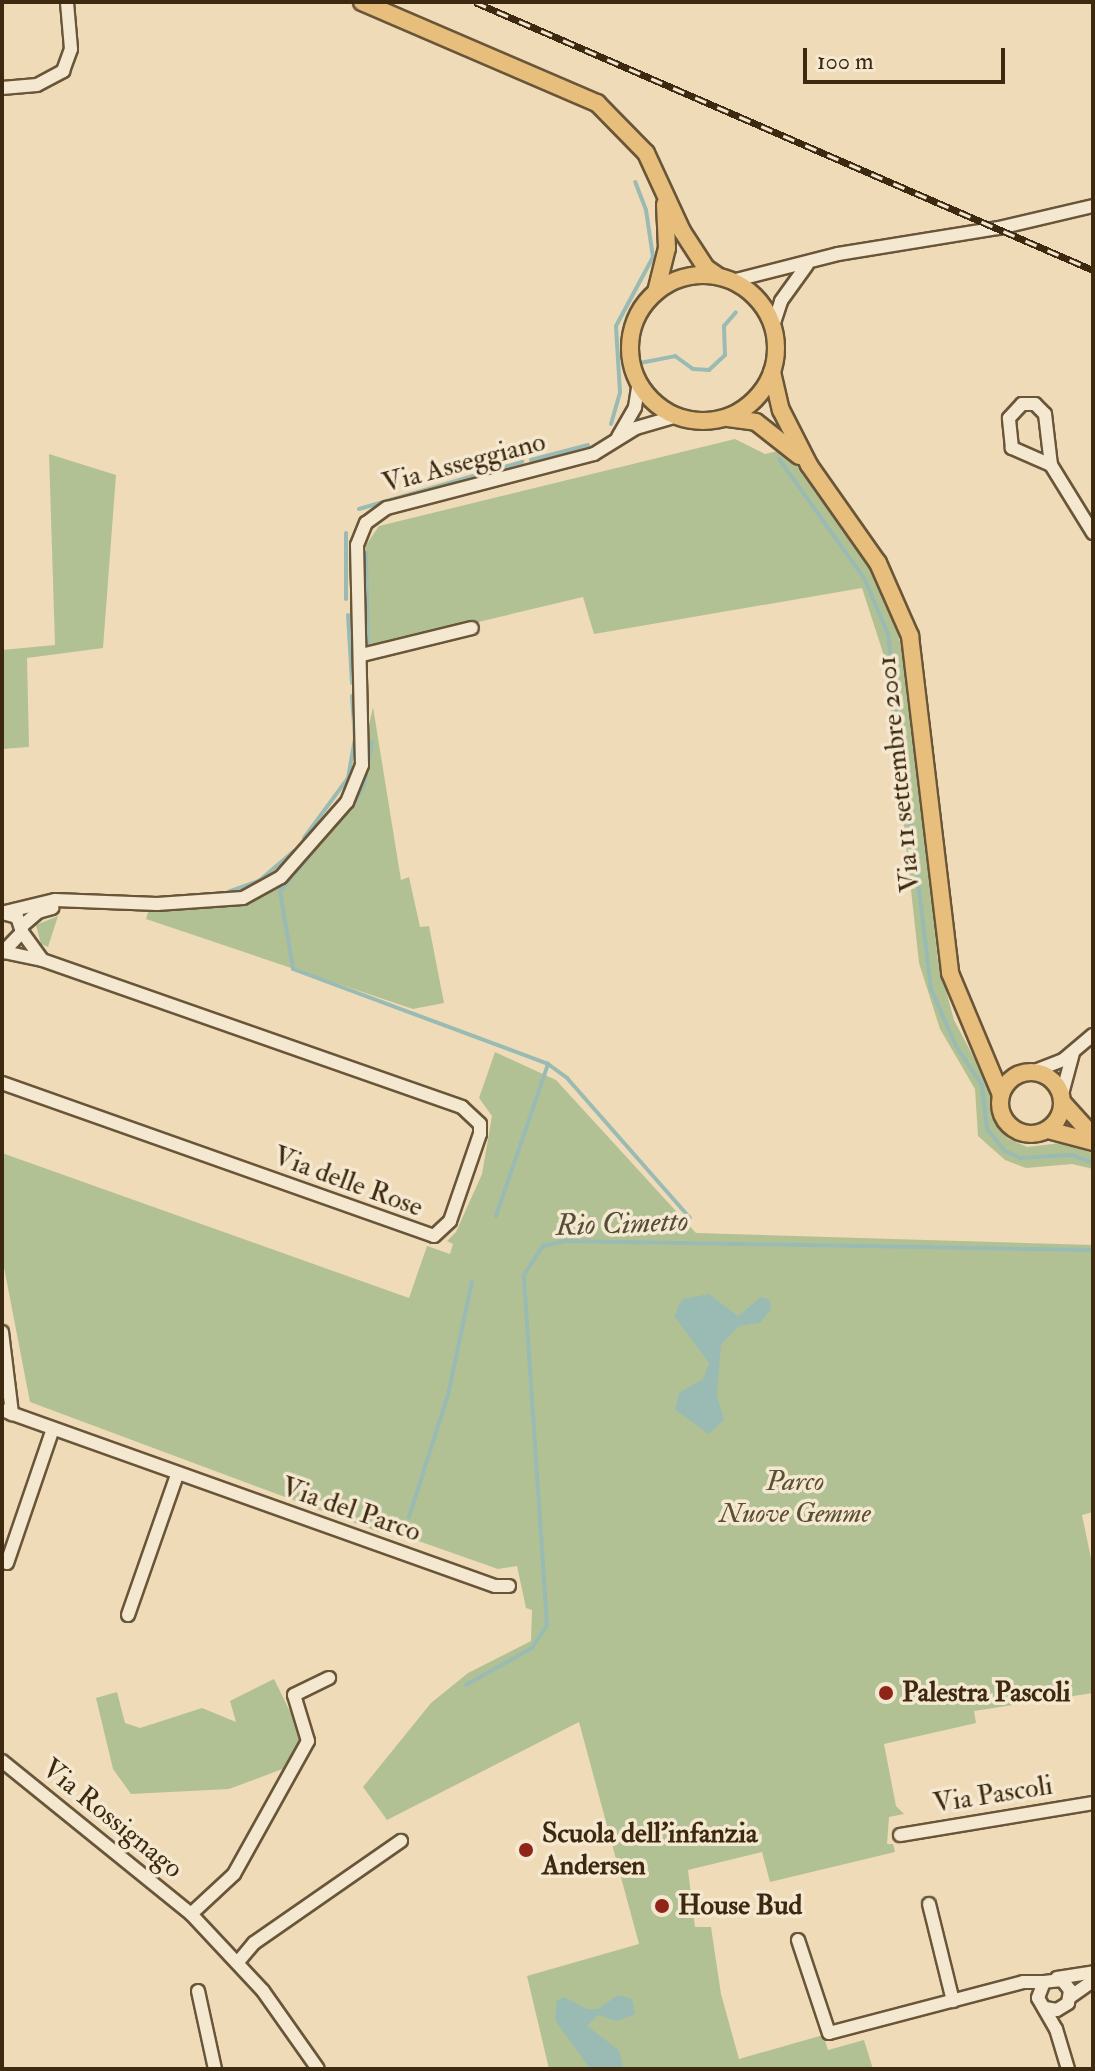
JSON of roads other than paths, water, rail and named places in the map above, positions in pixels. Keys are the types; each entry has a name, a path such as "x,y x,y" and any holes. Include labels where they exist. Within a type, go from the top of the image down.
{"main road":[{"path":"362,2 597,103 640,145 706,268 753,294 773,326 772,372 748,405 724,418"},
{"path":"656,292 667,248 665,194"},
{"path":"677,416 651,400 639,383 632,365 632,335 643,307 656,292 685,277 725,278"},
{"name":"Via 11 settembre 2001","path":"772,372 781,410 809,465 878,563 910,636 950,973 1001,1095 1001,1113 1012,1128 1030,1135 1048,1130 1093,1139"},
{"name":"Via Asseggiano","path":"677,416 700,421 724,418"},
{"name":"Via 11 settembre 2001","path":"724,418 741,417 770,429 809,465"},
{"name":"Via 11 settembre 2001","path":"983,1051 1027,1072 1050,1078 1093,1139"},
{"path":"1001,1095 1027,1072"},
{"path":"1048,1130 1059,1119 1062,1098"}],"street":[{"path":"2,88 37,85 63,71 71,49 67,2"},
{"path":"725,278 807,265 838,254 999,228 1093,206"},
{"path":"773,326 781,301 807,265"},
{"path":"613,443 635,407 639,383"},
{"path":"1051,465 1012,448 1008,423 1016,407 1029,403 1045,414 1051,465 1093,533"},
{"name":"Via Asseggiano","path":"4,913 55,900 107,902 243,898 273,882 306,853 347,802 360,774 362,655 357,545 366,523 376,514 594,454 636,428 677,416"},
{"path":"362,655 472,628"},
{"name":"Via Asseggiano","path":"3,952 43,910 107,902"},
{"name":"Via Asseggiano","path":"4,913 22,929"},
{"path":"22,929 42,960"},
{"name":"Via delle Rose","path":"2,1083 434,1236 450,1221 480,1134 480,1124 462,1107 42,960 3,952"},
{"path":"1027,1072 1075,1050 1093,1035"},
{"path":"1062,1098 1075,1050"},
{"name":"Via del Parco","path":"2,1332 7,1412 495,1586 509,1586"},
{"path":"7,1563 53,1429"},
{"path":"128,1615 177,1475"},
{"name":"Via Rossignago","path":"191,1914 234,1874 308,1741 294,1695 329,1678"},
{"name":"Via Rossignago","path":"2,1761 191,1914 238,1962 318,2069"},
{"name":"Via Pascoli","path":"900,1835 1093,1803"},
{"path":"238,1962 254,1943 401,1841"},
{"path":"929,1904 953,2001"},
{"path":"798,1940 829,2033 1006,1988 1093,1972"},
{"path":"1050,1980 1067,1985 1067,2002 1056,2029"},
{"path":"1050,1980 1038,1992 1056,2029 1068,2069"},
{"path":"1006,1988 1024,1989 1043,2005 1067,2002 1093,1981"},
{"path":"198,1991 215,2069"}],"water":[{"path":"709,1294 738,1316 761,1297 770,1300 771,1309 760,1323 739,1326 721,1345 717,1395 724,1420 709,1434 675,1410 679,1393 703,1379 709,1363 674,1316 682,1299"},
{"path":"618,1995 632,1999 635,2014 617,2021 598,2015 587,2026 619,2050 623,2068 590,2069 555,2020 557,2001 564,1997 587,2009 598,2009"}],"waterway":[{"path":"611,424 620,392 616,326 653,257 646,210 635,182"},
{"path":"640,363 675,356 693,369 709,370 725,355 724,326 736,312"},
{"path":"531,460 588,445"},
{"path":"779,459 864,578 888,634 931,989 956,1046 982,1085 987,1129 1005,1151 1020,1158 1072,1155 1093,1163"},
{"path":"359,509 522,462"},
{"path":"346,533 346,599"},
{"path":"366,553 368,646"},
{"path":"348,615 352,683"},
{"path":"304,838 348,778 355,739 352,696"},
{"path":"372,742 364,785 355,801 280,891 293,969 548,1064 567,1078 690,1218"},
{"path":"228,892 259,881 294,851"},
{"path":"496,1216 548,1064"},
{"name":"Rio Cimetto","path":"466,1685 532,1648 547,1625 524,1275 543,1246 565,1241 1093,1250"},
{"path":"409,1517 448,1395 472,1281"}],"railway":[{"path":"475,2 1093,270"}],"place":[{"name":"Palestra Pascoli","path":"886,1693"},
{"name":"Scuola dell'infanzia Andersen","path":"526,1850"},
{"name":"House Bud","path":"662,1906"}],"park label":[{"name":"Parco Nuove Gemme","path":"795,1498"}]}
